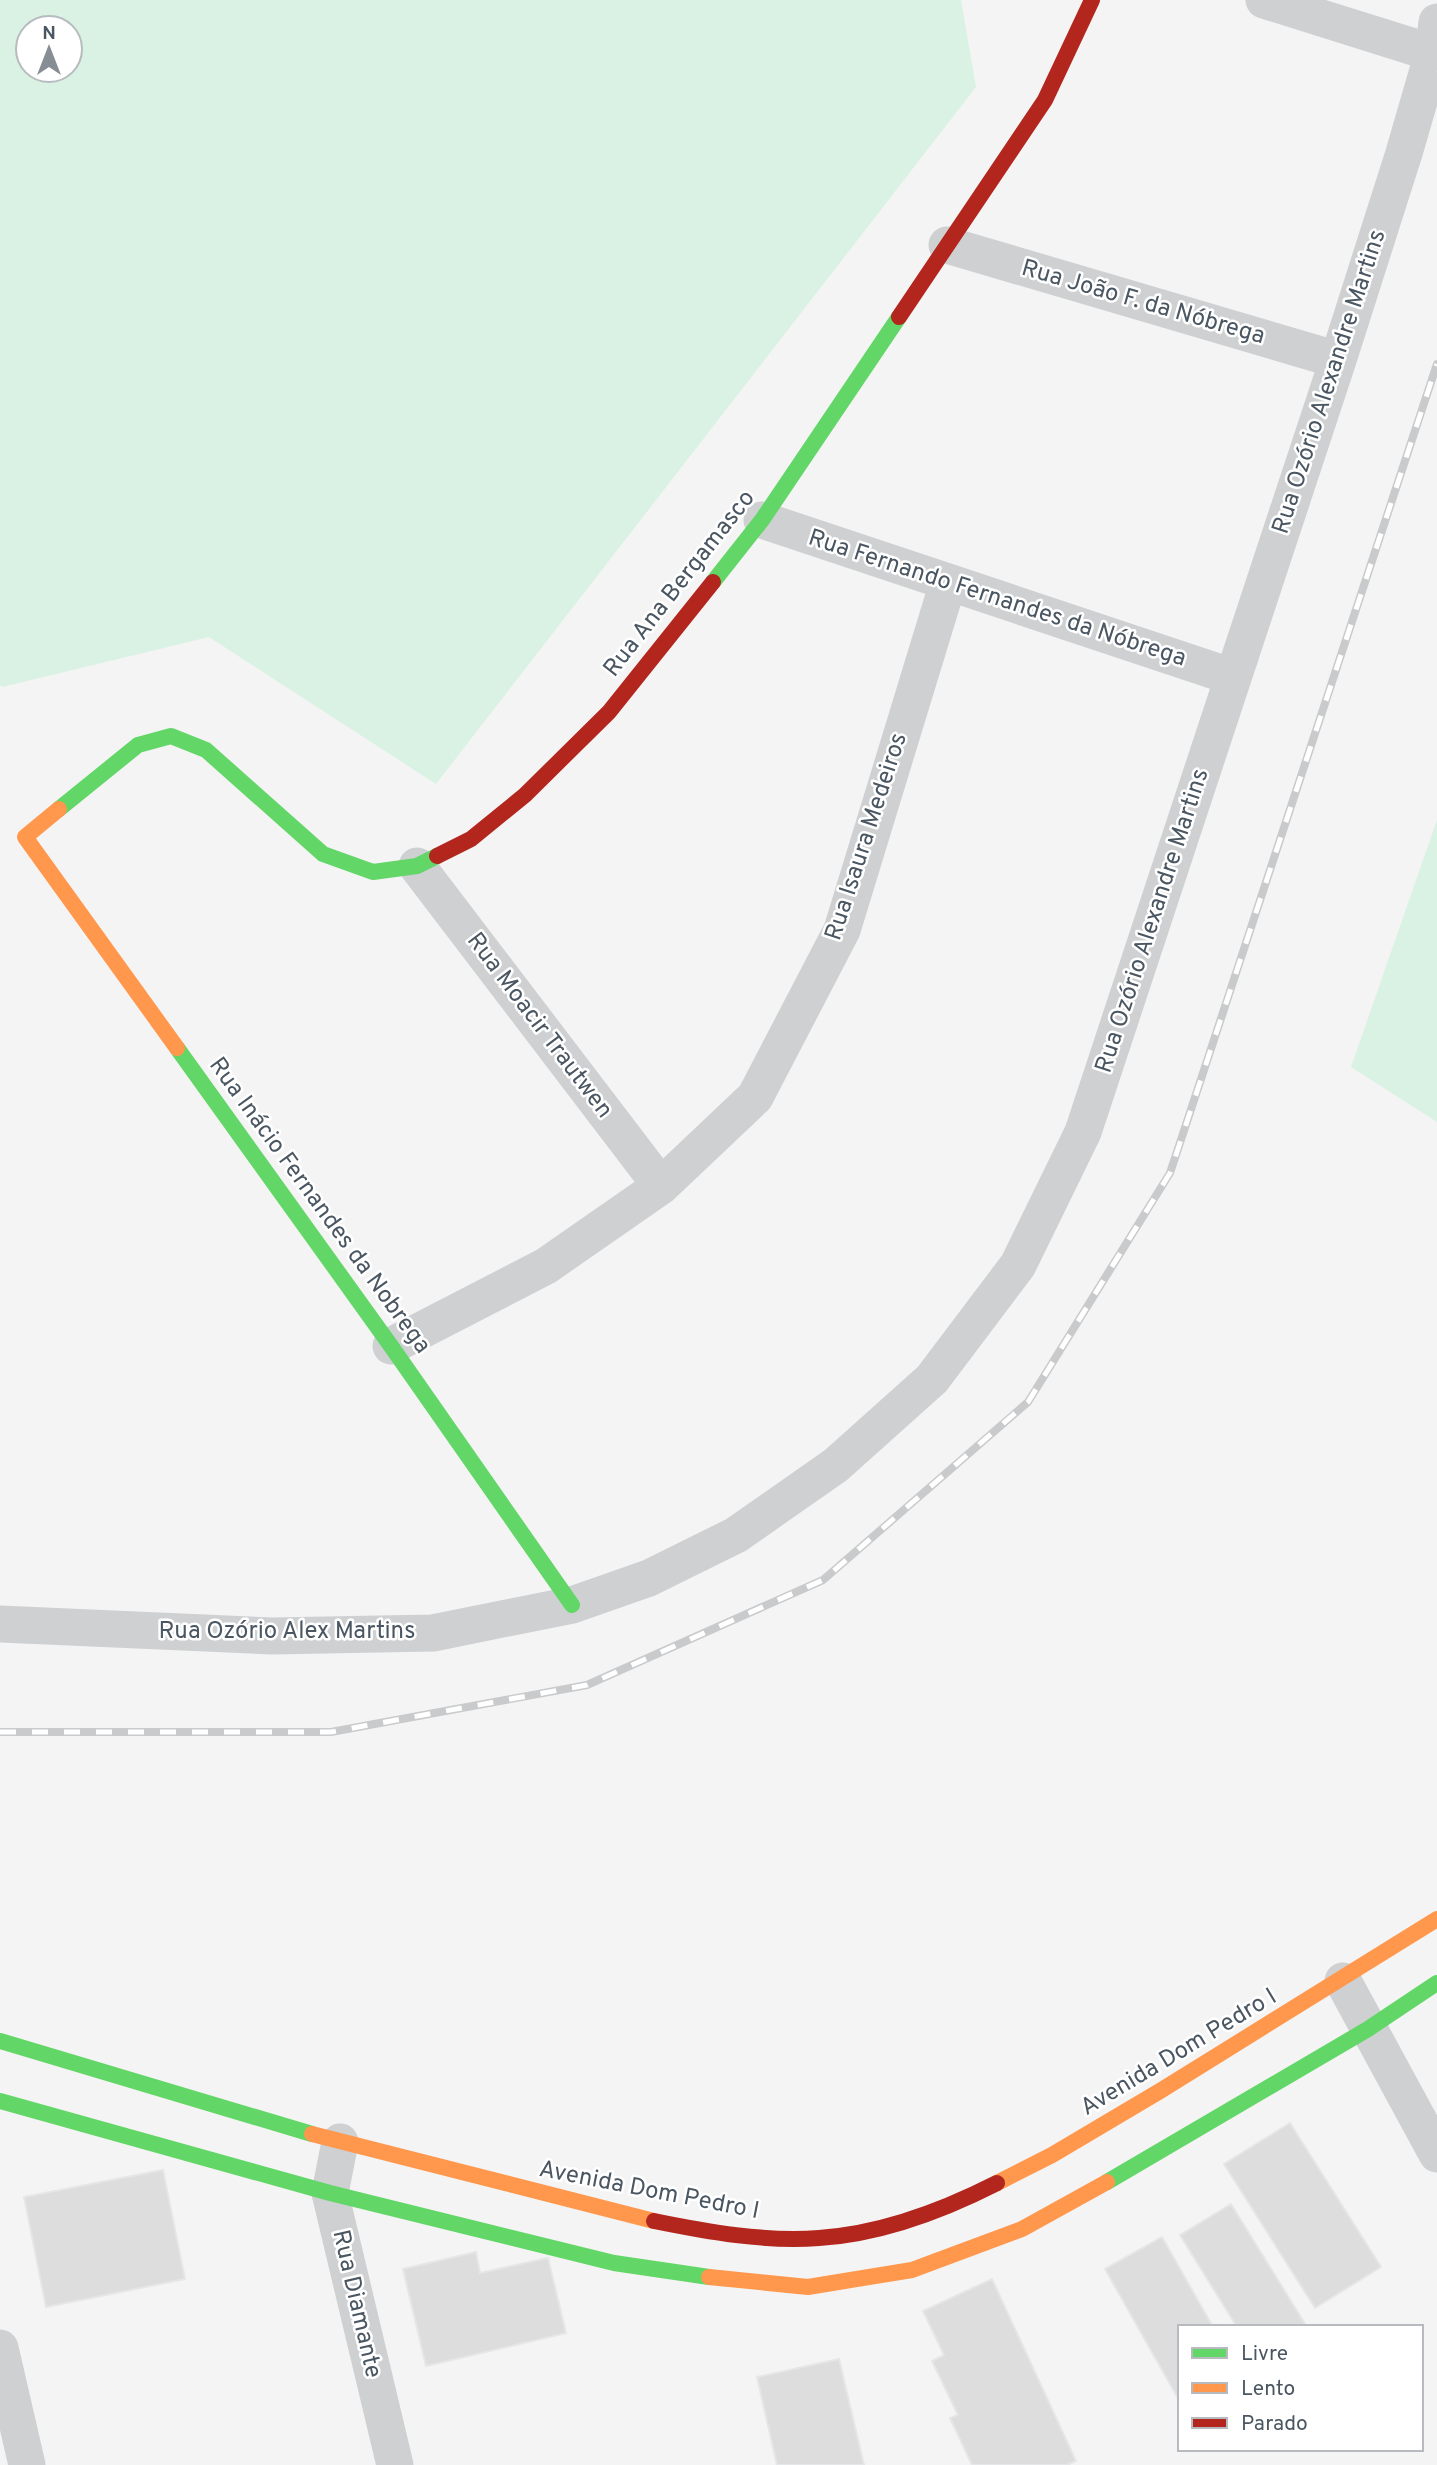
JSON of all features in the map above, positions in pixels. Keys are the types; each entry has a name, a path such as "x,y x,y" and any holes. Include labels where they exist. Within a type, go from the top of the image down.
{"street":[{"name":"Rua Ana Bergamasco","path":"26,837 138,745 171,736 206,750 323,854 373,872 417,866 471,839 525,795 609,712 762,520 1045,100 1091,0"},
{"path":"1264,0 1435,38"},
{"name":"Rua Ozório Alexandre Martins","path":"572,1605 649,1578 736,1535 836,1465 932,1378 1018,1265 1083,1132 1338,360 1404,153 1435,38"},
{"name":"Rua João F. da Nóbrega","path":"947,245 1338,360"},
{"name":"Rua Fernando Fernandes da Nóbrega","path":"762,520 1233,677"},
{"name":"Rua Isaura Medeiros","path":"391,1346 546,1266 661,1186 755,1097 842,930 948,583"},
{"name":"Rua Inácio Fernandes da Nobrega","path":"26,837 391,1346 572,1605"},
{"name":"Rua Moacir Trautwen","path":"417,866 661,1186"},
{"name":"Rua Ozório Alex Martins","path":"0,1624 272,1636 433,1633 572,1605"},
{"name":"Avenida Dom Pedro I","path":"0,2041 340,2142 629,2215 733,2235 809,2239 858,2234 916,2218 968,2197 1042,2161 1343,1981 1437,1919"},
{"path":"1343,1981 1437,2154"},
{"path":"0,2101 330,2193 614,2263 734,2281 808,2287 912,2270 1022,2229 1126,2172 1368,2029 1437,1983"},
{"name":"Rua Diamante","path":"340,2142 330,2193 395,2465"},
{"path":"0,2348 27,2465"}],"green space":[{"path":"0,0 961,0 976,87 436,784 209,637 2,687"},
{"path":"1437,820 1437,1122 1351,1067"}],"building":[{"path":"1290,2123 1381,2267 1315,2308 1224,2164"},
{"path":"163,2170 185,2279 46,2307 24,2197"},
{"path":"1231,2204 1306,2325 1236,2325 1180,2235"},
{"path":"1162,2237 1212,2325 1178,2325 1178,2398 1105,2269"},
{"path":"476,2252 480,2273 548,2258 566,2333 426,2366 403,2269"},
{"path":"992,2279 1076,2461 1067,2465 972,2465 950,2418 958,2415 932,2361 944,2355 923,2311"},
{"path":"839,2359 864,2465 777,2465 757,2377"}],"railway":[{"path":"0,1732 331,1732 587,1685 823,1580 1028,1402 1170,1173 1437,364"}],"traffic: fast":[{"path":"713,582 762,520 899,317"},
{"path":"59,809 138,745 171,736 206,750 323,854 373,872 417,866 437,856"},
{"path":"177,1048 391,1346 572,1605"},
{"path":"1107,2182 1368,2029 1437,1983"},
{"path":"0,2041 312,2134"},
{"path":"0,2101 330,2193 614,2263 709,2277"}],"traffic: slow":[{"path":"59,809 25,837 177,1048"},
{"path":"997,2183 1052,2155 1160,2091 1437,1919"},
{"path":"312,2134 654,2221"},
{"path":"709,2277 808,2287 912,2270 1022,2229 1107,2182"}],"traffic: jam":[{"path":"899,317 1045,100 1092,0"},
{"path":"437,856 471,839 525,795 609,712 713,582"},
{"path":"654,2221 757,2237 798,2239 842,2236 911,2220 997,2183"}]}
